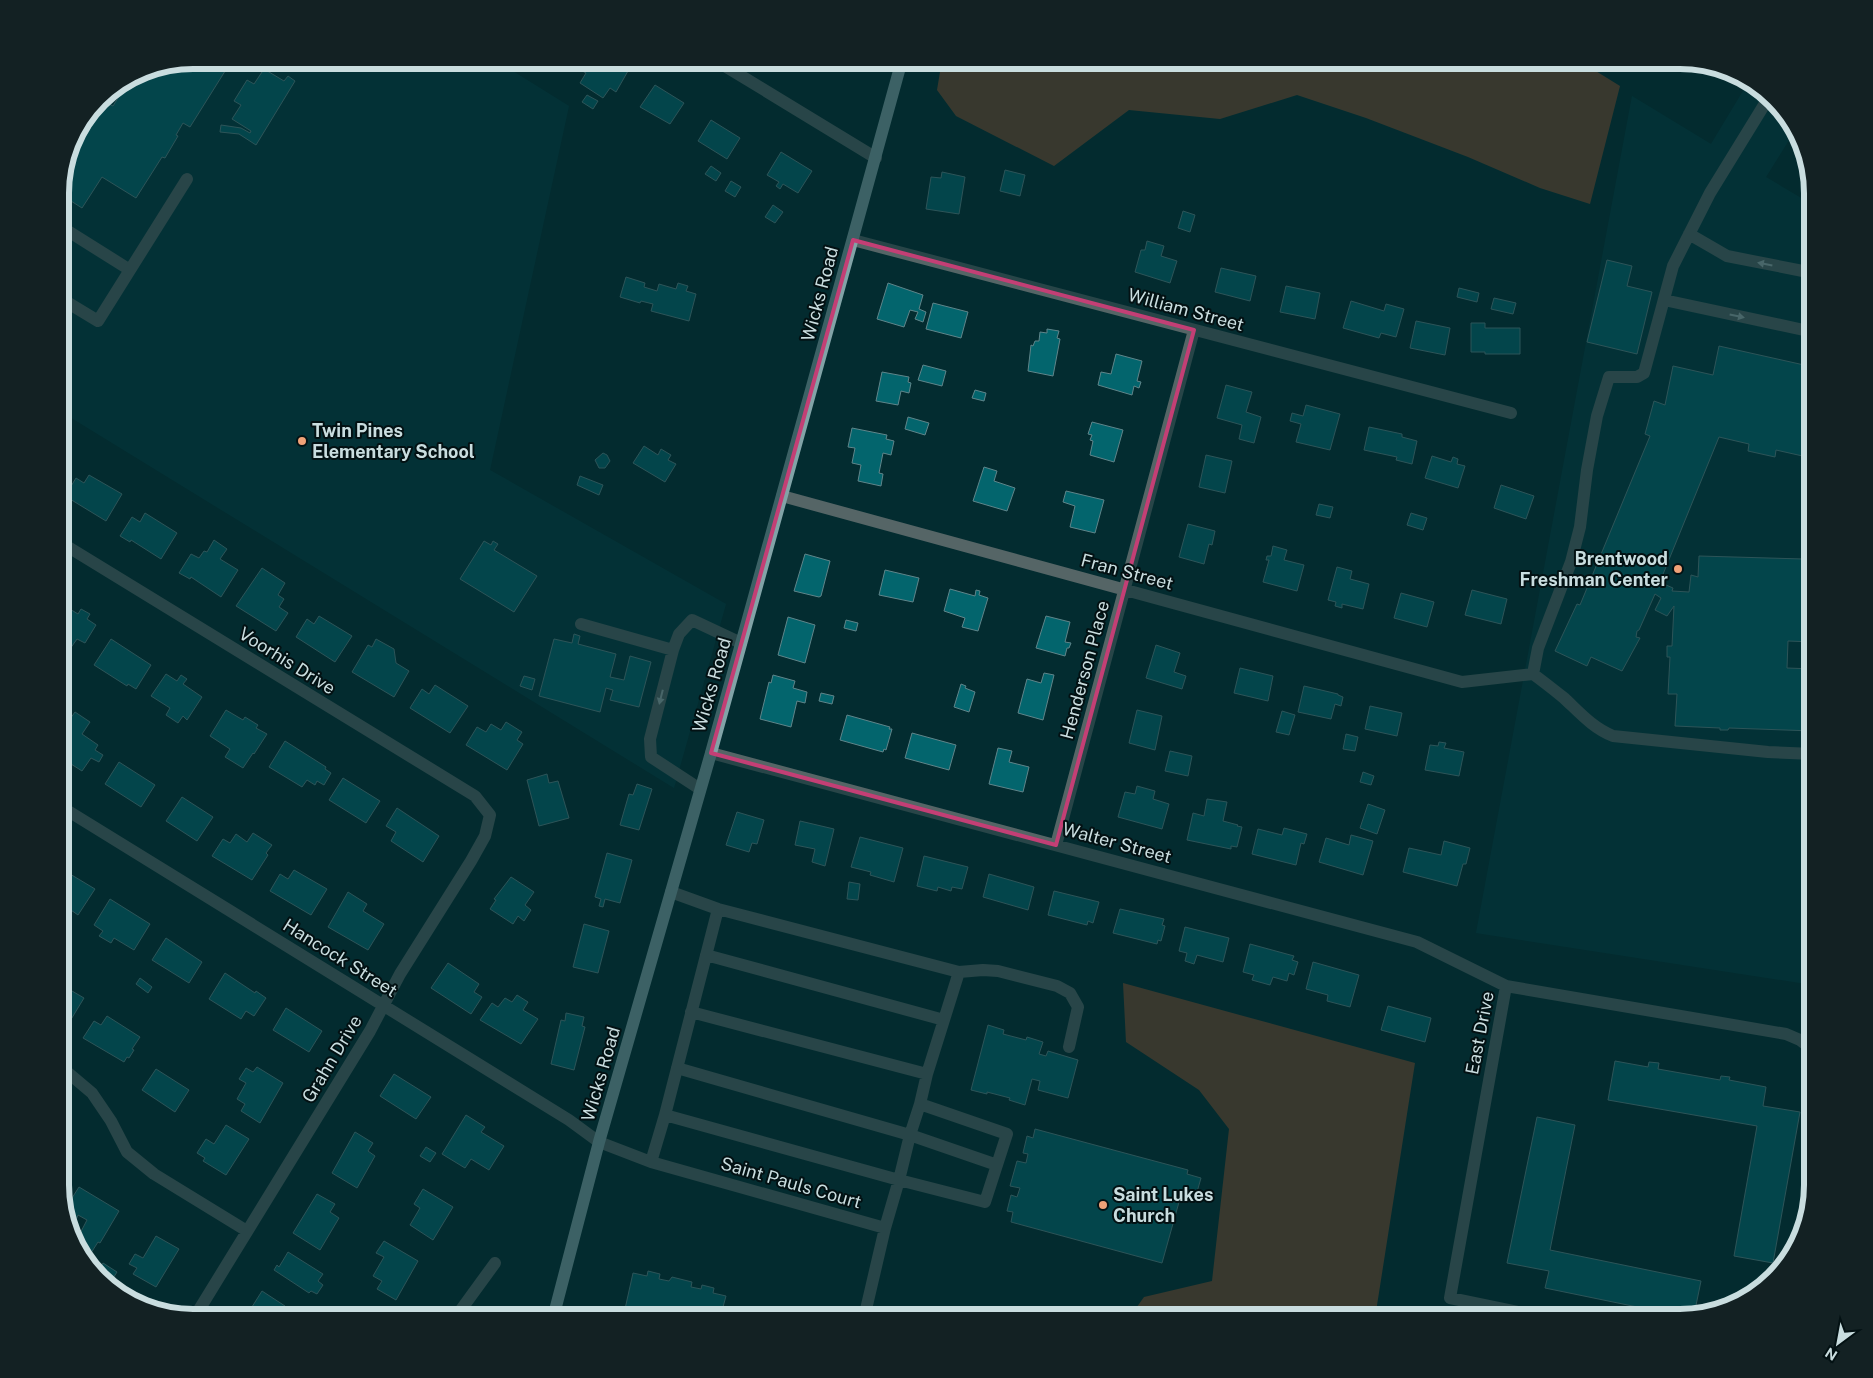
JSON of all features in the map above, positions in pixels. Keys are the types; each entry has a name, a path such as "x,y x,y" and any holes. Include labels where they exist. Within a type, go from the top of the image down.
{"main road":[{"name":"Wicks Road","path":"555,1309 599,1142 711,753 900,69"}],"street":[{"path":"730,69 876,158"},
{"path":"1765,103 1710,192 1673,266 1644,373 1637,377 1609,377 1587,470 1580,527 1571,562 1538,648 1533,674 1563,697 1590,723 1614,736 1768,752 1804,754"},
{"path":"69,303 98,321 187,179"},
{"path":"69,232 130,270"},
{"path":"1689,234 1727,256 1804,271"},
{"name":"William Street","path":"853,240 1511,413"},
{"path":"1664,300 1804,330"},
{"name":"Henderson Place","path":"1056,845 1194,330"},
{"name":"Fran Street","path":"782,496 1462,682 1533,674"},
{"name":"Voorhis Drive","path":"69,548 474,796 490,815"},
{"path":"700,789 651,756 650,739 673,650 679,634 692,620 741,643"},
{"path":"581,624 673,650"},
{"name":"Walter Street","path":"711,753 1417,942 1506,986"},
{"name":"Hancock Street","path":"69,812 570,1120 599,1142"},
{"name":"Grahn Drive","path":"199,1309 370,1031 400,974 471,861 485,836 490,815"},
{"path":"671,892 718,908 959,972 998,971 1057,986 1070,993 1078,1007 1069,1047"},
{"path":"651,1162 665,1115 718,908"},
{"path":"706,955 944,1020"},
{"path":"866,1309 910,1135 959,972"},
{"name":"East Drive","path":"1504,1309 1450,1298 1506,986 1786,1034 1804,1043"},
{"path":"691,1012 927,1074"},
{"path":"677,1068 910,1135 997,1165"},
{"path":"69,1074 92,1093 111,1121 127,1152 154,1174 247,1231"},
{"path":"665,1115 985,1202 1006,1134 920,1104"},
{"name":"Saint Pauls Court","path":"599,1142 651,1162 885,1228"},
{"path":"462,1309 496,1263"}],"highlighted area":[{"path":"853,240 1194,330 1056,845 711,753"}],"shaded area":[{"name":"Twin Pines Elementary School","path":"509,69 569,106 490,470 726,604 674,788 69,417 69,185 71,169 75,153 85,131 105,105 117,94 145,78 177,70"},
{"path":"940,69 1593,69 1620,86 1590,204 1540,188 1468,157 1366,118 1297,95 1220,119 1129,110 1054,166 956,116 937,90"},
{"name":"Brentwood Freshman Center","path":"1745,87 1768,105 1791,137 1766,177 1804,200 1804,984 1476,933 1632,96 1711,144"},
{"path":"1123,983 1415,1063 1376,1309 1135,1309 1144,1297 1212,1281 1229,1129 1199,1090 1126,1042"}],"building":[{"path":"226,69 190,127 183,123 165,158 162,157 136,198 102,177 82,208 69,200 71,169 75,153 85,131 100,111 107,103 113,106 122,91 145,78 177,70"},
{"path":"264,69 284,81 288,76 295,81 256,145 239,134 220,132 221,125 241,128 250,133 251,131 232,119 241,105 234,101 247,80 254,84"},
{"path":"579,69 625,69 628,71 616,92 610,88 603,98 580,83 586,73"},
{"path":"655,85 684,103 670,124 640,107"},
{"path":"587,95 598,101 593,109 582,102"},
{"path":"711,120 740,138 727,159 698,141"},
{"path":"781,152 812,171 798,193 783,184 780,189 776,186 779,182 767,175"},
{"path":"711,166 721,173 716,181 705,174"},
{"path":"1005,170 1025,175 1020,196 1000,191"},
{"path":"942,172 965,177 959,214 926,209 931,177 941,178"},
{"path":"731,181 741,187 735,197 725,191"},
{"path":"773,205 783,212 775,223 765,217"},
{"path":"1183,211 1195,215 1190,232 1178,228"},
{"path":"1147,241 1164,246 1161,256 1177,261 1170,283 1135,272 1141,250 1145,250"},
{"path":"1607,260 1632,266 1627,286 1652,292 1637,354 1587,342"},
{"path":"1221,268 1256,276 1250,301 1215,292"},
{"path":"626,277 645,283 644,287 657,291 659,284 676,289 678,283 688,286 686,291 696,294 689,321 651,311 653,304 641,301 640,303 620,297"},
{"path":"888,283 923,295 919,309 926,312 923,322 915,319 918,312 910,310 904,327 877,319"},
{"path":"1286,286 1320,293 1315,319 1280,312"},
{"path":"1459,288 1479,293 1477,302 1457,297"},
{"path":"1494,298 1516,303 1513,314 1491,309"},
{"path":"1351,301 1384,311 1386,304 1404,309 1396,337 1381,333 1379,338 1343,328"},
{"path":"933,303 968,312 961,338 926,329"},
{"path":"1416,321 1450,328 1445,355 1410,348"},
{"path":"1471,323 1485,323 1485,328 1520,328 1520,354 1471,352"},
{"path":"1047,329 1059,331 1057,338 1060,339 1053,376 1028,371 1031,345 1033,346 1035,341 1039,341 1040,332 1047,333"},
{"path":"1719,346 1804,365 1804,456 1776,450 1775,457 1748,451 1749,444 1719,437 1659,584 1673,588 1672,591 1689,592 1691,575 1698,577 1699,556 1803,559 1804,534 1804,642 1788,641 1787,668 1804,669 1804,731 1729,728 1728,730 1720,730 1720,728 1675,726 1677,694 1668,694 1670,657 1667,657 1667,646 1672,646 1674,606 1667,616 1655,610 1661,598 1655,594 1637,631 1636,637 1640,638 1622,671 1591,657 1587,666 1555,651 1577,604 1580,605 1650,436 1645,434 1654,401 1665,405 1673,366 1713,375"},
{"path":"1116,354 1142,361 1137,381 1141,382 1139,388 1134,386 1132,395 1098,385 1101,372 1111,374"},
{"path":"923,365 946,371 942,386 918,380"},
{"path":"882,372 909,377 908,382 911,383 909,393 901,391 898,405 876,401"},
{"path":"1226,385 1252,392 1246,412 1261,417 1254,443 1239,439 1242,425 1217,418"},
{"path":"975,390 986,393 984,401 972,398"},
{"path":"1306,405 1340,414 1330,450 1296,442 1301,424 1290,421 1292,413 1303,416"},
{"path":"908,417 929,423 925,435 905,429"},
{"path":"1092,422 1123,430 1114,462 1090,455 1093,441 1090,440 1092,435 1088,434"},
{"path":"1369,427 1402,434 1402,437 1417,441 1412,464 1396,460 1397,457 1364,450"},
{"path":"852,428 887,435 886,439 894,441 891,455 883,453 879,473 883,474 881,486 858,481 861,465 852,463 855,448 848,447"},
{"path":"644,446 658,455 661,449 671,455 668,460 676,464 665,482 633,463"},
{"path":"603,453 607,455 610,461 605,468 599,468 595,460"},
{"path":"1206,455 1232,461 1225,493 1199,487"},
{"path":"1432,456 1451,462 1453,457 1458,459 1457,464 1465,466 1458,488 1425,478"},
{"path":"984,467 997,471 994,481 1015,488 1007,511 973,501"},
{"path":"89,475 122,494 106,521 69,498 69,489 76,478 84,483"},
{"path":"580,476 603,485 599,495 577,485"},
{"path":"1501,485 1534,496 1526,519 1494,508"},
{"path":"1066,491 1104,500 1095,533 1070,527 1075,506 1063,502"},
{"path":"1319,504 1333,507 1330,518 1316,515"},
{"path":"145,513 177,533 161,559 131,540 130,542 120,536 132,517 140,522"},
{"path":"1411,513 1427,518 1423,530 1407,525"},
{"path":"1188,524 1215,531 1212,545 1209,544 1204,564 1179,557"},
{"path":"214,540 227,549 220,559 238,570 221,597 191,577 190,579 179,573 191,554 199,558 204,551 207,552"},
{"path":"484,541 491,545 493,541 498,544 494,550 537,576 514,612 460,579"},
{"path":"1273,546 1287,550 1284,560 1304,565 1297,591 1263,582 1269,560 1266,560 1267,556 1271,556"},
{"path":"805,554 830,561 821,596 819,597 794,591"},
{"path":"1337,567 1352,571 1350,579 1369,584 1363,609 1342,604 1342,608 1335,606 1336,602 1328,600"},
{"path":"262,568 285,583 278,595 284,599 279,607 288,613 276,631 236,606"},
{"path":"885,570 919,578 913,602 879,595"},
{"path":"950,589 975,596 976,590 980,591 979,595 988,598 978,631 962,627 965,618 944,611"},
{"path":"1472,590 1507,599 1501,624 1465,615"},
{"path":"1401,593 1434,602 1427,627 1394,618"},
{"path":"69,608 78,614 81,609 90,614 87,619 96,625 85,643 77,639 69,650"},
{"path":"319,616 352,636 335,662 296,637 307,619 314,624"},
{"path":"1046,616 1070,622 1065,642 1071,643 1069,648 1067,648 1065,656 1036,648"},
{"path":"788,617 815,625 805,663 778,655"},
{"path":"846,620 858,623 856,631 844,628"},
{"path":"574,634 580,636 578,644 616,654 610,677 624,680 630,656 651,662 639,707 610,700 613,690 606,688 600,712 539,696 554,639 572,643"},
{"path":"111,639 151,665 136,689 128,684 127,686 94,665"},
{"path":"376,639 394,649 396,663 409,671 394,697 352,672 368,645 372,647"},
{"path":"1156,645 1180,653 1174,672 1186,676 1182,689 1146,678"},
{"path":"1240,668 1273,676 1268,701 1234,693"},
{"path":"1044,673 1054,675 1043,720 1018,713 1027,679 1041,683"},
{"path":"166,674 177,681 181,675 187,679 183,684 202,697 187,720 183,716 178,723 166,715 170,708 151,696"},
{"path":"773,675 795,681 793,688 807,692 805,703 797,701 791,727 760,719 769,682 771,683"},
{"path":"524,676 535,679 532,690 520,686"},
{"path":"961,684 975,692 969,712 954,707"},
{"path":"435,685 468,706 450,733 410,708 422,689 429,694"},
{"path":"1304,686 1338,694 1343,697 1341,706 1335,704 1331,719 1298,712"},
{"path":"821,693 834,696 832,704 819,701"},
{"path":"1370,706 1402,713 1397,736 1365,729"},
{"path":"226,710 243,720 245,717 258,725 256,728 267,734 243,768 225,757 230,749 210,736"},
{"path":"1137,710 1162,716 1155,750 1129,743"},
{"path":"1282,711 1295,715 1289,735 1276,732"},
{"path":"75,712 90,722 82,734 98,745 95,750 103,755 99,762 91,758 82,771 69,763 69,720"},
{"path":"847,715 890,727 889,729 892,729 886,750 884,749 883,752 840,740"},
{"path":"506,722 522,732 517,740 523,744 507,770 466,745 477,727 486,732 491,724 501,730"},
{"path":"912,733 956,745 949,770 905,758"},
{"path":"1346,734 1358,737 1355,751 1343,749"},
{"path":"285,741 326,767 325,769 331,773 324,785 317,781 315,785 307,780 302,787 269,767"},
{"path":"1439,742 1446,743 1444,748 1464,752 1459,776 1425,770 1430,745 1438,746"},
{"path":"998,748 1012,751 1009,762 1029,767 1023,792 989,784"},
{"path":"1170,751 1192,756 1188,776 1165,771"},
{"path":"119,762 155,785 141,807 105,784"},
{"path":"1363,772 1374,776 1371,785 1360,782"},
{"path":"547,774 549,783 558,781 569,818 539,826 527,780"},
{"path":"343,778 380,801 366,823 329,800"},
{"path":"637,784 652,789 639,830 620,825 629,794 633,795"},
{"path":"1137,786 1155,791 1153,799 1169,804 1162,829 1118,817 1125,792 1135,794"},
{"path":"182,797 213,817 197,841 166,821"},
{"path":"1207,799 1227,802 1223,821 1242,827 1237,847 1231,846 1231,849 1187,840 1193,813 1204,816"},
{"path":"1368,804 1385,810 1377,834 1360,828"},
{"path":"397,808 439,836 423,862 391,841 396,832 386,826"},
{"path":"737,812 764,820 757,844 752,843 749,852 726,845"},
{"path":"800,821 834,829 825,866 812,862 815,849 795,845"},
{"path":"1284,828 1307,834 1304,844 1301,843 1296,865 1252,854 1258,829 1282,835"},
{"path":"253,833 272,845 252,880 212,856 223,839 230,843 236,834 247,842"},
{"path":"1351,835 1373,841 1363,875 1319,862 1326,838 1349,845"},
{"path":"860,837 903,848 894,882 870,875 871,872 851,867"},
{"path":"1444,841 1470,848 1457,886 1403,872 1409,848 1441,855"},
{"path":"607,853 632,860 620,903 605,899 603,907 599,906 601,899 595,897"},
{"path":"924,856 968,867 962,889 952,887 951,891 938,887 937,891 917,886"},
{"path":"294,870 327,889 311,915 270,891 280,874 288,879"},
{"path":"69,873 95,889 78,915 69,909"},
{"path":"989,874 1034,887 1028,910 983,897"},
{"path":"511,877 534,892 525,905 531,910 524,921 518,916 513,924 490,909 496,900 494,899"},
{"path":"849,882 860,884 858,900 847,899"},
{"path":"1054,891 1099,902 1093,923 1088,921 1087,925 1048,915"},
{"path":"348,892 367,904 363,911 384,924 368,950 328,927"},
{"path":"110,899 150,924 134,950 114,938 111,943 99,936 103,931 94,925"},
{"path":"1120,909 1164,919 1162,925 1165,926 1161,941 1158,940 1157,944 1113,933"},
{"path":"584,924 609,931 598,973 573,967"},
{"path":"1185,927 1229,938 1223,962 1197,955 1194,964 1185,961 1187,953 1179,951"},
{"path":"166,938 202,962 189,983 152,960"},
{"path":"1250,944 1294,956 1292,960 1298,962 1294,975 1289,973 1287,981 1273,977 1270,985 1252,980 1254,975 1243,972"},
{"path":"1313,962 1359,975 1350,1007 1327,1001 1328,995 1306,989"},
{"path":"448,963 479,984 474,992 482,997 471,1014 431,988"},
{"path":"225,973 266,998 254,1016 246,1011 241,1019 209,999"},
{"path":"140,978 152,987 148,993 136,984"},
{"path":"69,989 84,998 69,1023"},
{"path":"517,995 528,1002 523,1010 538,1019 521,1044 480,1020 492,1003 498,1007 505,998 512,1002"},
{"path":"1388,1006 1431,1018 1425,1042 1381,1030"},
{"path":"286,1008 322,1031 309,1052 273,1030"},
{"path":"566,1013 584,1017 582,1026 585,1027 574,1070 551,1064 561,1020 565,1021"},
{"path":"107,1016 140,1037 132,1049 134,1050 129,1058 127,1057 124,1062 83,1038 94,1021 101,1025"},
{"path":"988,1025 1004,1030 1003,1034 1026,1040 1027,1037 1043,1042 1039,1054 1046,1056 1048,1051 1078,1060 1068,1098 1038,1090 1040,1081 1032,1079 1025,1105 1009,1100 1010,1098 971,1090"},
{"path":"1615,1061 1648,1067 1649,1062 1659,1063 1658,1069 1720,1080 1721,1076 1730,1077 1729,1080 1766,1087 1763,1106 1800,1112 1773,1263 1734,1256 1757,1126 1608,1100"},
{"path":"257,1067 283,1083 260,1123 241,1111 245,1104 237,1099 246,1083 239,1079 246,1068 253,1072"},
{"path":"156,1069 189,1090 175,1112 142,1090"},
{"path":"394,1074 431,1097 416,1119 380,1096"},
{"path":"466,1115 485,1127 481,1132 504,1146 489,1170 471,1159 465,1168 442,1154"},
{"path":"1537,1117 1575,1125 1550,1250 1701,1281 1695,1308 1647,1309 1545,1288 1549,1271 1507,1263"},
{"path":"226,1125 249,1139 226,1175 203,1161 205,1158 197,1153 206,1139 214,1144"},
{"path":"1035,1129 1188,1170 1187,1174 1201,1178 1195,1199 1181,1195 1162,1263 1011,1222 1013,1212 1007,1211 1011,1195 1017,1197 1020,1188 1010,1186 1017,1161 1026,1163 1028,1154 1023,1153 1027,1136 1033,1138"},
{"path":"355,1132 373,1143 368,1151 375,1156 357,1188 332,1173"},
{"path":"426,1147 436,1153 430,1162 420,1156"},
{"path":"79,1187 119,1211 100,1243 98,1242 91,1253 85,1247 79,1235 87,1220 78,1215 76,1220 73,1218 70,1201"},
{"path":"423,1189 453,1207 433,1240 410,1225 420,1208 414,1204"},
{"path":"317,1194 335,1204 330,1212 339,1218 320,1250 293,1233"},
{"path":"156,1236 179,1249 156,1287 133,1274 137,1268 129,1264 135,1254 143,1258"},
{"path":"384,1241 418,1261 396,1300 377,1289 382,1281 373,1276 384,1257 376,1253"},
{"path":"288,1252 323,1274 318,1281 323,1285 317,1294 311,1291 309,1293 274,1270 277,1265 279,1267"},
{"path":"103,1263 117,1272 112,1279 100,1267"},
{"path":"648,1271 660,1274 659,1279 669,1281 672,1277 692,1282 691,1287 701,1289 702,1285 714,1288 713,1293 726,1296 722,1309 625,1309 633,1273 647,1276"},
{"path":"262,1291 285,1306 283,1309 251,1309"}],"place":[{"name":"Twin Pines Elementary School","path":"302,441"},
{"name":"Brentwood Freshman Center","path":"1678,569"},
{"name":"Saint Lukes Church","path":"1103,1205"}]}
